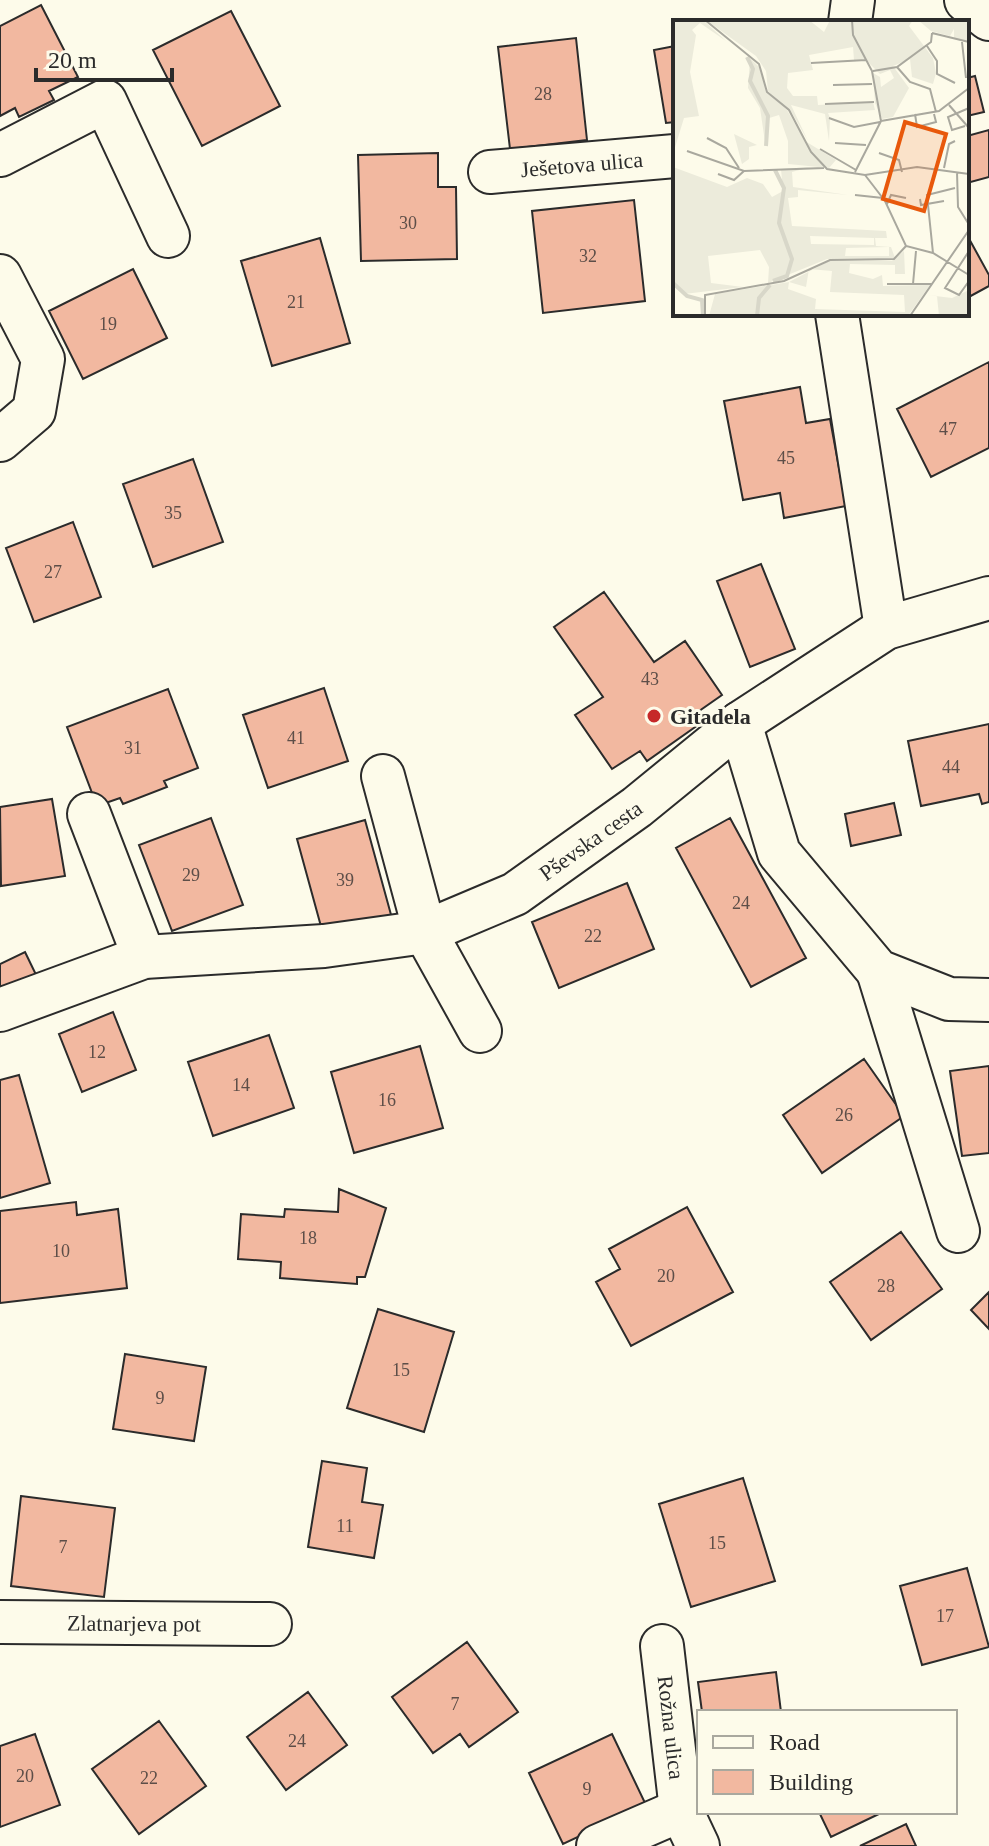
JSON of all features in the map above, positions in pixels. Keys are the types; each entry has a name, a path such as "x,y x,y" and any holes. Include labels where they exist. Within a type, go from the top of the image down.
{"street":[{"path":"850,20 853,0"},
{"path":"0,155 105,101 168,236"},
{"name":"Ješetova ulica","path":"490,172 673,156"},
{"path":"0,276 43,359 34,411 0,440"},
{"path":"837,316 886,628"},
{"name":"Pševska cesta","path":"0,1010 144,957 324,946 425,932 515,894 637,807 740,723 886,628 989,598"},
{"path":"740,723 779,853 878,971 958,1231"},
{"path":"383,776 425,932 480,1031"},
{"path":"89,814 144,957"},
{"path":"878,971 949,999 989,1000"},
{"name":"Zlatnarjeva pot","path":"0,1622 270,1624"},
{"name":"Rožna ulica","path":"598,1846 690,1828 662,1646"}],"building":[{"path":"41,5 78,77 49,91 54,100 19,117 15,108 0,116 0,26"},
{"path":"231,11 280,106 202,146 153,50"},
{"path":"576,38 587,140 510,149 498,47"},
{"path":"673,46 673,122 666,123 654,50"},
{"path":"975,76 984,112 969,116 969,78"},
{"path":"989,130 989,177 969,182 969,135"},
{"path":"438,153 438,187 456,187 457,259 361,261 358,155"},
{"path":"634,200 645,301 543,313 532,211"},
{"path":"320,238 350,343 272,366 241,261"},
{"path":"969,239 989,275 989,286 969,297"},
{"path":"133,269 167,338 83,379 49,311"},
{"path":"989,362 989,448 931,477 897,409"},
{"path":"800,387 806,423 830,419 846,506 784,518 780,493 743,500 724,401"},
{"path":"193,459 223,542 153,567 123,484"},
{"path":"73,522 101,597 34,622 6,548"},
{"path":"761,564 795,649 750,667 717,581"},
{"path":"604,592 654,662 685,641 722,695 692,716 698,725 647,761 640,751 612,769 575,715 603,697 554,627"},
{"path":"324,688 348,761 268,788 243,715"},
{"path":"168,689 198,768 164,781 167,787 123,804 120,798 97,806 67,727"},
{"path":"989,724 989,802 982,804 979,794 921,806 908,741"},
{"path":"52,799 65,876 1,886 0,807"},
{"path":"894,803 901,835 851,846 845,814"},
{"path":"211,818 243,905 172,931 139,845"},
{"path":"730,818 806,958 751,987 676,848"},
{"path":"365,820 393,922 325,941 297,839"},
{"path":"627,883 654,949 559,988 532,922"},
{"path":"25,952 40,983 0,999 0,964"},
{"path":"113,1012 136,1070 82,1092 59,1034"},
{"path":"269,1035 294,1108 213,1136 188,1062"},
{"path":"420,1046 443,1128 354,1153 331,1072"},
{"path":"864,1059 904,1116 822,1173 783,1115"},
{"path":"989,1066 989,1153 962,1156 950,1071"},
{"path":"19,1075 50,1183 0,1198 0,1080"},
{"path":"339,1189 386,1208 365,1277 357,1277 357,1284 280,1278 281,1262 238,1259 241,1214 284,1217 285,1209 338,1212"},
{"path":"76,1202 77,1215 118,1209 127,1288 0,1303 0,1211"},
{"path":"687,1207 733,1292 631,1346 596,1282 620,1269 609,1249"},
{"path":"901,1232 942,1289 871,1340 830,1282"},
{"path":"989,1292 989,1329 971,1310"},
{"path":"378,1309 454,1332 424,1432 347,1408"},
{"path":"125,1354 206,1367 194,1441 113,1429"},
{"path":"322,1461 367,1468 362,1502 383,1505 374,1558 308,1547"},
{"path":"743,1478 775,1581 691,1607 659,1504"},
{"path":"21,1496 115,1508 104,1597 11,1586"},
{"path":"967,1568 989,1647 922,1665 900,1586"},
{"path":"467,1642 518,1712 469,1747 460,1734 433,1753 392,1697"},
{"path":"776,1672 781,1710 702,1710 698,1682"},
{"path":"308,1692 347,1745 286,1790 247,1737"},
{"path":"159,1721 206,1786 139,1834 92,1769"},
{"path":"35,1734 60,1805 0,1827 0,1746"},
{"path":"612,1734 646,1805 563,1844 529,1773"},
{"path":"820,1814 879,1814 831,1837"},
{"path":"906,1824 916,1846 860,1846"}],"place":[{"name":"Gitadela","path":"654,716"}]}
